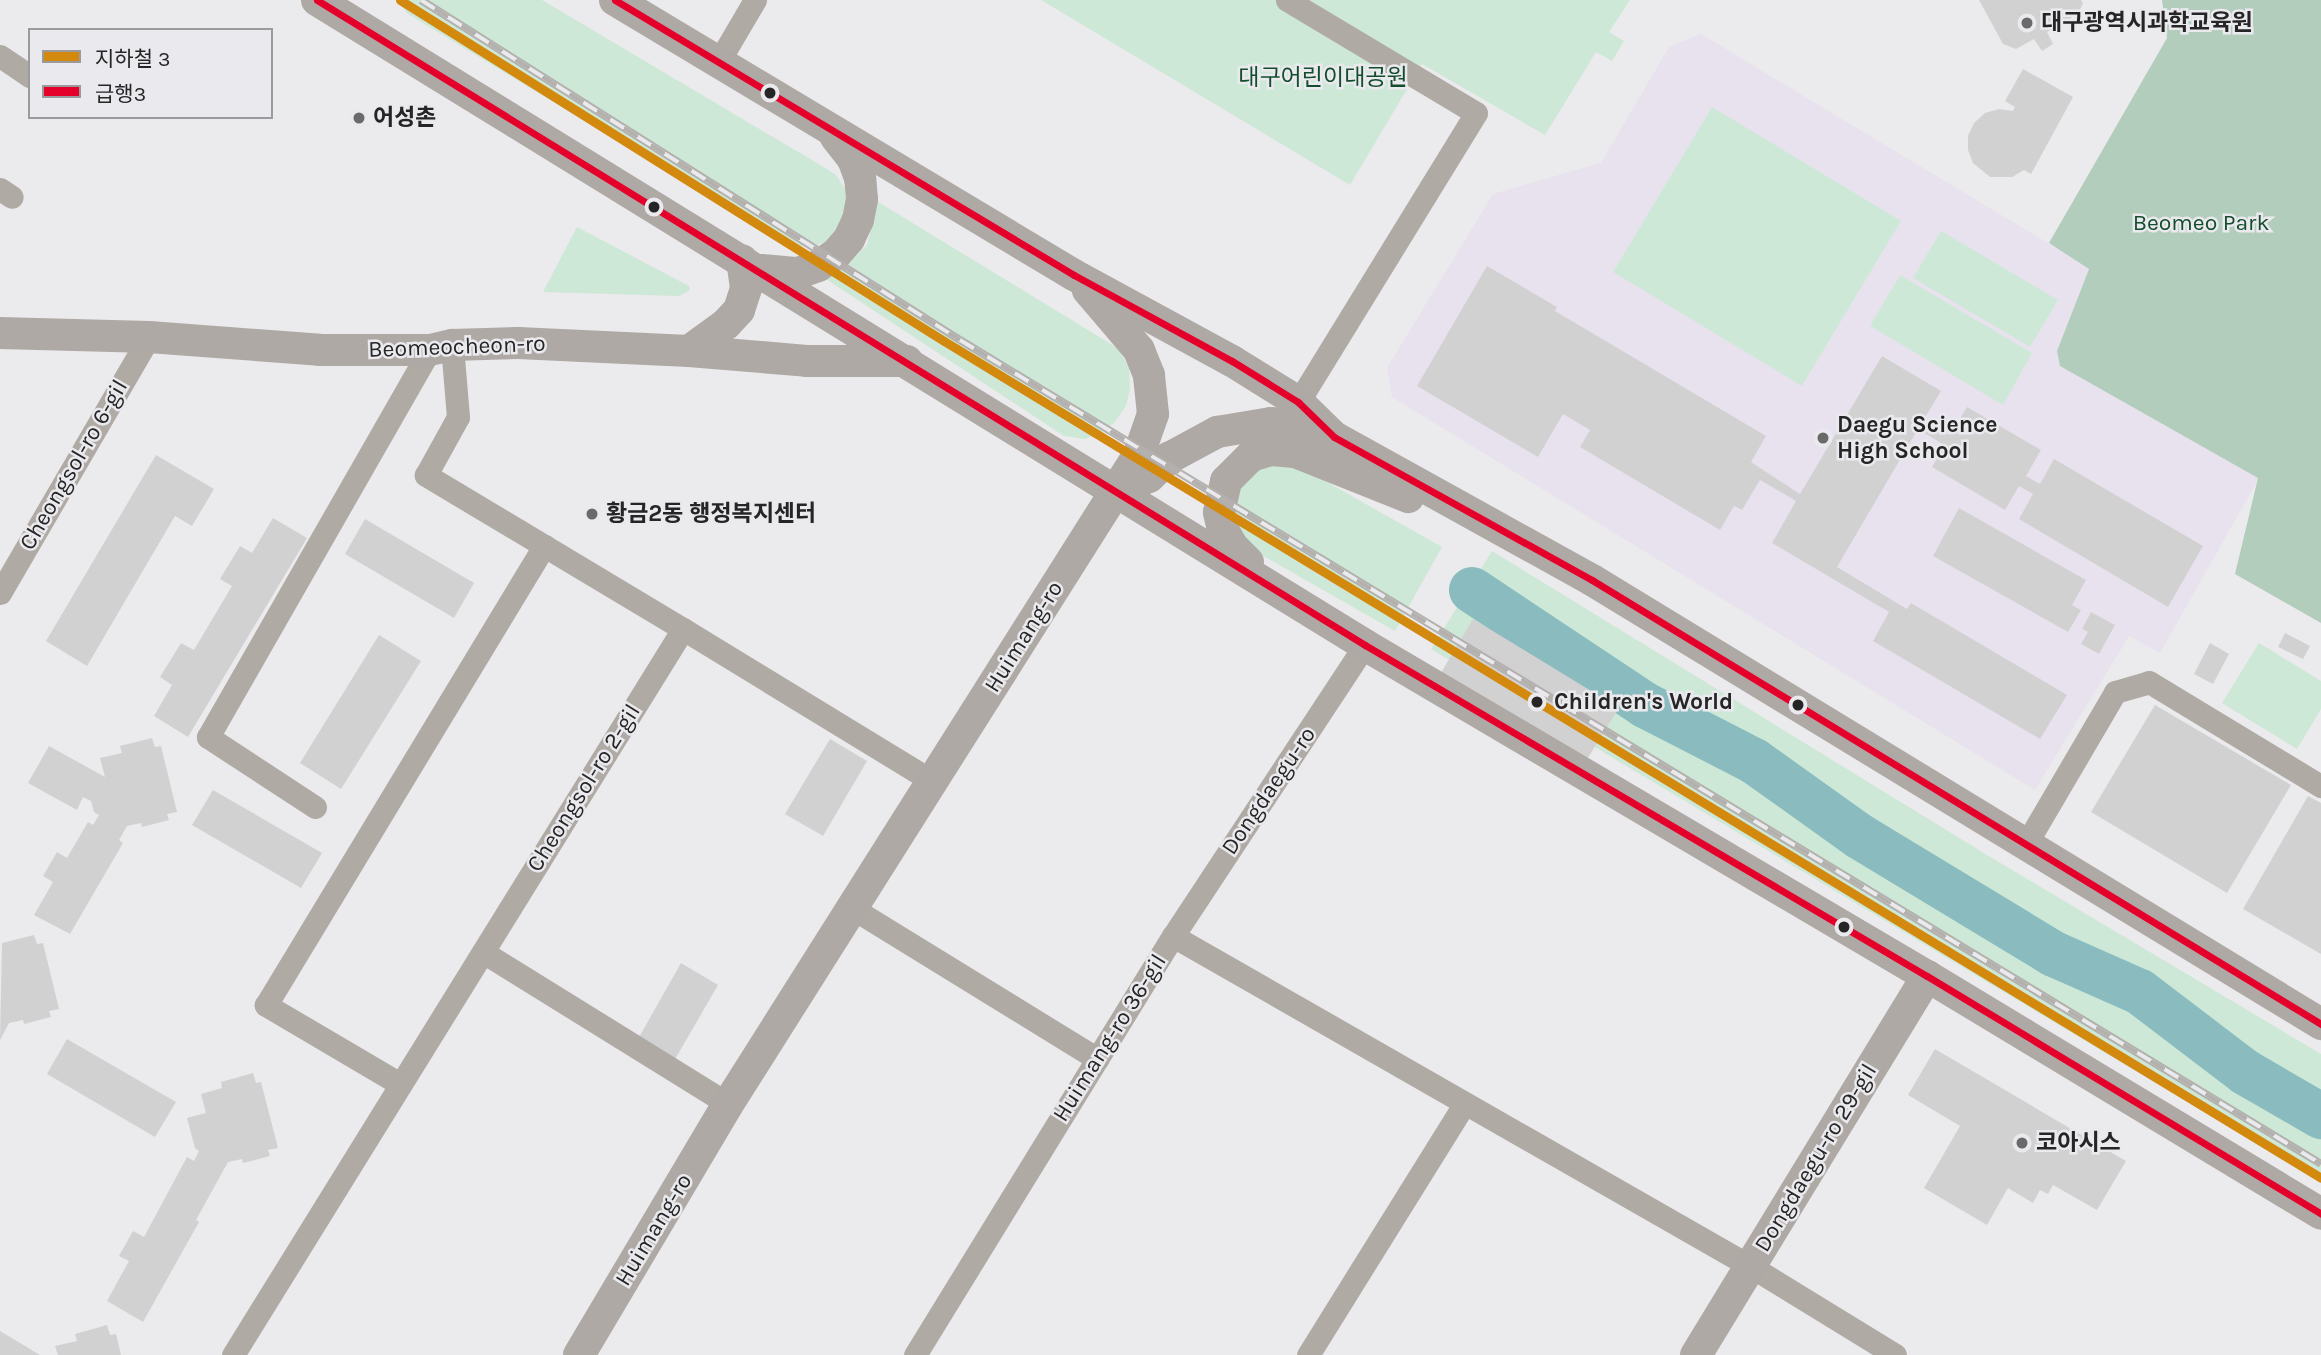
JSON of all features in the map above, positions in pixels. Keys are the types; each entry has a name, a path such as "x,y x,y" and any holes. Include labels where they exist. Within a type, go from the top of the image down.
{"main road":[{"path":"317,0 1365,645 1927,976 2321,1214"},
{"path":"615,0 1074,275 1161,320 1298,402 1332,435"},
{"path":"749,265 777,274 798,273 818,266 835,254 849,239 858,220 862,199 860,178 853,159 841,142 808,116"},
{"path":"689,351 726,324 739,310 749,265"},
{"name":"Huimang-ro","path":"579,1355 728,1104 1139,454 1153,414 1149,375 1139,350 1074,275"},
{"name":"Beomeocheon-ro","path":"2,336 149,337 320,350 518,343 689,351 807,361 907,361"},
{"path":"1115,492 1149,477 1180,451 1217,432 1271,423 1299,425 1332,435 1592,580 2321,1024"},
{"path":"1286,596 1232,546 1223,530 1219,512 1222,490 1233,471 1251,456 1271,450 1295,452 1401,496 1461,506"},
{"name":"Dongdaegu-ro 29-gil","path":"1749,1266 1927,976"},
{"path":"1696,1355 1749,1266"}],"street":[{"path":"719,61 755,0"},
{"path":"1287,0 1476,113 1298,402"},
{"path":"0,56 28,75"},
{"name":"Cheongsol-ro 6-gil","path":"0,593 149,337"},
{"path":"441,347 458,417 426,475 932,781"},
{"path":"315,807 208,737 441,347"},
{"path":"401,1084 266,1004 544,546"},
{"name":"Cheongsol-ro 2-gil","path":"233,1355 683,629"},
{"name":"Dongdaegu-ro","path":"1173,936 1365,645"},
{"path":"2026,844 2115,692 2149,682 2321,786"},
{"path":"852,908 1097,1059"},
{"name":"Huimang-ro 36-gil","path":"915,1355 1173,936 1749,1266"},
{"path":"483,952 728,1104"},
{"path":"1308,1355 1464,1104"},
{"name":"Dongdaegu-ro 29-gil","path":"1749,1266 1895,1355"}],"shaded area":[{"name":"Daegu Science High School","path":"1701,34 2089,268 2057,351 2060,366 2259,478 2160,653 2129,636 2035,790 1392,397 1387,368 1493,194 1601,163 1669,47"}],"green space":[{"path":"397,0 542,0 836,175 845,189 847,211 832,238 821,244 796,247 786,243 408,14"},
{"name":"대구어린이대공원","path":"1041,0 1630,0 1609,32 1624,41 1612,61 1596,52 1545,135 1422,64 1350,185"},
{"name":"Beomeo Park","path":"2162,0 2321,0 2321,623 2235,574 2258,478 2060,366 2057,351 2089,269 2049,243 2167,38"},
{"path":"1712,107 1901,221 1802,386 1613,272"},
{"path":"870,197 1119,349 1129,368 1130,389 1126,406 1114,423 1085,439 1064,436 817,273 846,265 867,245 874,216"},
{"path":"577,227 689,286 690,290 679,296 543,292"},
{"path":"1941,231 2058,300 2030,347 1913,278"},
{"path":"1900,275 2032,353 2003,405 1870,326"},
{"path":"1286,459 1442,547 1395,631 1239,542 1231,531 1240,473"},
{"path":"1492,551 1987,855 2321,1054 2321,1182 1431,649"},
{"path":"2259,643 2321,681 2321,709 2297,749 2222,703"}],"building":[{"name":"대구광역시과학교육원","path":"1979,0 2081,0 2083,3 2078,14 2047,32 2053,44 2042,51 2034,39 2016,49 2003,44"},
{"path":"2023,69 2073,97 2031,174 2024,170 2012,177 1990,177 1973,163 1968,150 1968,136 1974,123 1985,113 1999,109 2013,111 2015,107 2005,101"},
{"path":"1487,266 1557,307 1555,311 1766,436 1751,462 1800,494 1882,356 1941,391 1924,419 1950,435 1967,407 2041,450 2026,476 2040,484 2054,459 2203,546 2168,607 2019,519 2033,494 2019,486 2005,510 1932,467 1944,445 1918,429 1837,567 1907,609 1911,603 2067,695 2040,739 1873,641 1889,612 1772,543 1796,501 1760,480 1742,510 1734,506 1720,530 1580,447 1590,430 1563,414 1538,457 1417,386"},
{"path":"156,455 214,489 192,526 175,516 87,666 46,641"},
{"path":"1959,508 2086,580 2072,605 2081,610 2068,632 1933,556"},
{"path":"273,518 307,538 188,737 154,716 172,685 160,677 181,643 194,650 232,586 220,579 240,546 252,553"},
{"path":"365,519 474,583 454,618 345,554"},
{"path":"2091,612 2115,625 2099,654 2081,644 2088,632 2082,629"},
{"path":"1473,619 1619,708 1581,769 1436,681"},
{"path":"2285,633 2310,646 2303,659 2278,647"},
{"path":"379,635 421,661 341,789 300,763"},
{"path":"2210,643 2229,654 2213,684 2194,674"},
{"path":"2155,705 2291,785 2227,893 2091,812"},
{"path":"152,738 155,747 161,746 177,812 167,814 169,820 142,827 141,823 127,826 119,840 123,843 70,934 34,915 53,882 43,876 57,852 67,858 88,822 93,825 99,815 94,812 91,801 83,797 77,810 28,783 49,746 105,777 100,758 122,753 120,746"},
{"path":"830,739 867,761 823,836 785,814"},
{"path":"213,790 322,853 301,888 192,825"},
{"path":"2308,796 2321,803 2321,954 2243,909"},
{"path":"34,935 37,944 43,943 59,1009 49,1011 51,1017 24,1024 23,1020 9,1023 0,1040 2,943"},
{"path":"681,963 718,985 674,1061 638,1039"},
{"path":"67,1039 176,1102 155,1137 47,1074"},
{"name":"코아시스","path":"1935,1049 2126,1161 2097,1210 2053,1185 2048,1194 2040,1190 2033,1203 2008,1188 1987,1225 1924,1188 1960,1126 1908,1095"},
{"path":"253,1073 256,1083 261,1082 278,1148 268,1150 270,1156 243,1163 242,1159 228,1162 196,1220 199,1222 143,1322 107,1301 129,1261 119,1256 133,1231 144,1237 187,1157 194,1161 199,1151 195,1148 187,1118 206,1113 201,1094 222,1088 221,1082"},
{"path":"107,1325 110,1335 116,1334 121,1355 58,1355 55,1346 77,1341 75,1334"},
{"path":"0,1331 40,1355 0,1355"}],"waterway":[{"path":"1472,590 1645,705 1754,761 1859,836 2054,954 2140,992 2245,1072 2321,1116"}],"railway":[{"path":"421,0 960,340 2321,1164"}],"metro line":[{"name":"3","path":"400,0 944,341 2321,1178"}],"transit line":[{"name":"급행3","path":"317,0 1365,645 1927,976 2321,1214"},
{"name":"급행3","path":"615,0 1074,275 1232,361 1298,402 1334,437 1592,580 2321,1024"}],"place":[{"name":"대구광역시과학교육원","path":"2027,23"},
{"name":"어성촌","path":"359,118"},
{"name":"Daegu Science High School","path":"1823,438"},
{"name":"황금2동 행정복지센터","path":"592,514"},
{"name":"Children's World","path":"1537,702"},
{"name":"코아시스","path":"2022,1143"}]}
